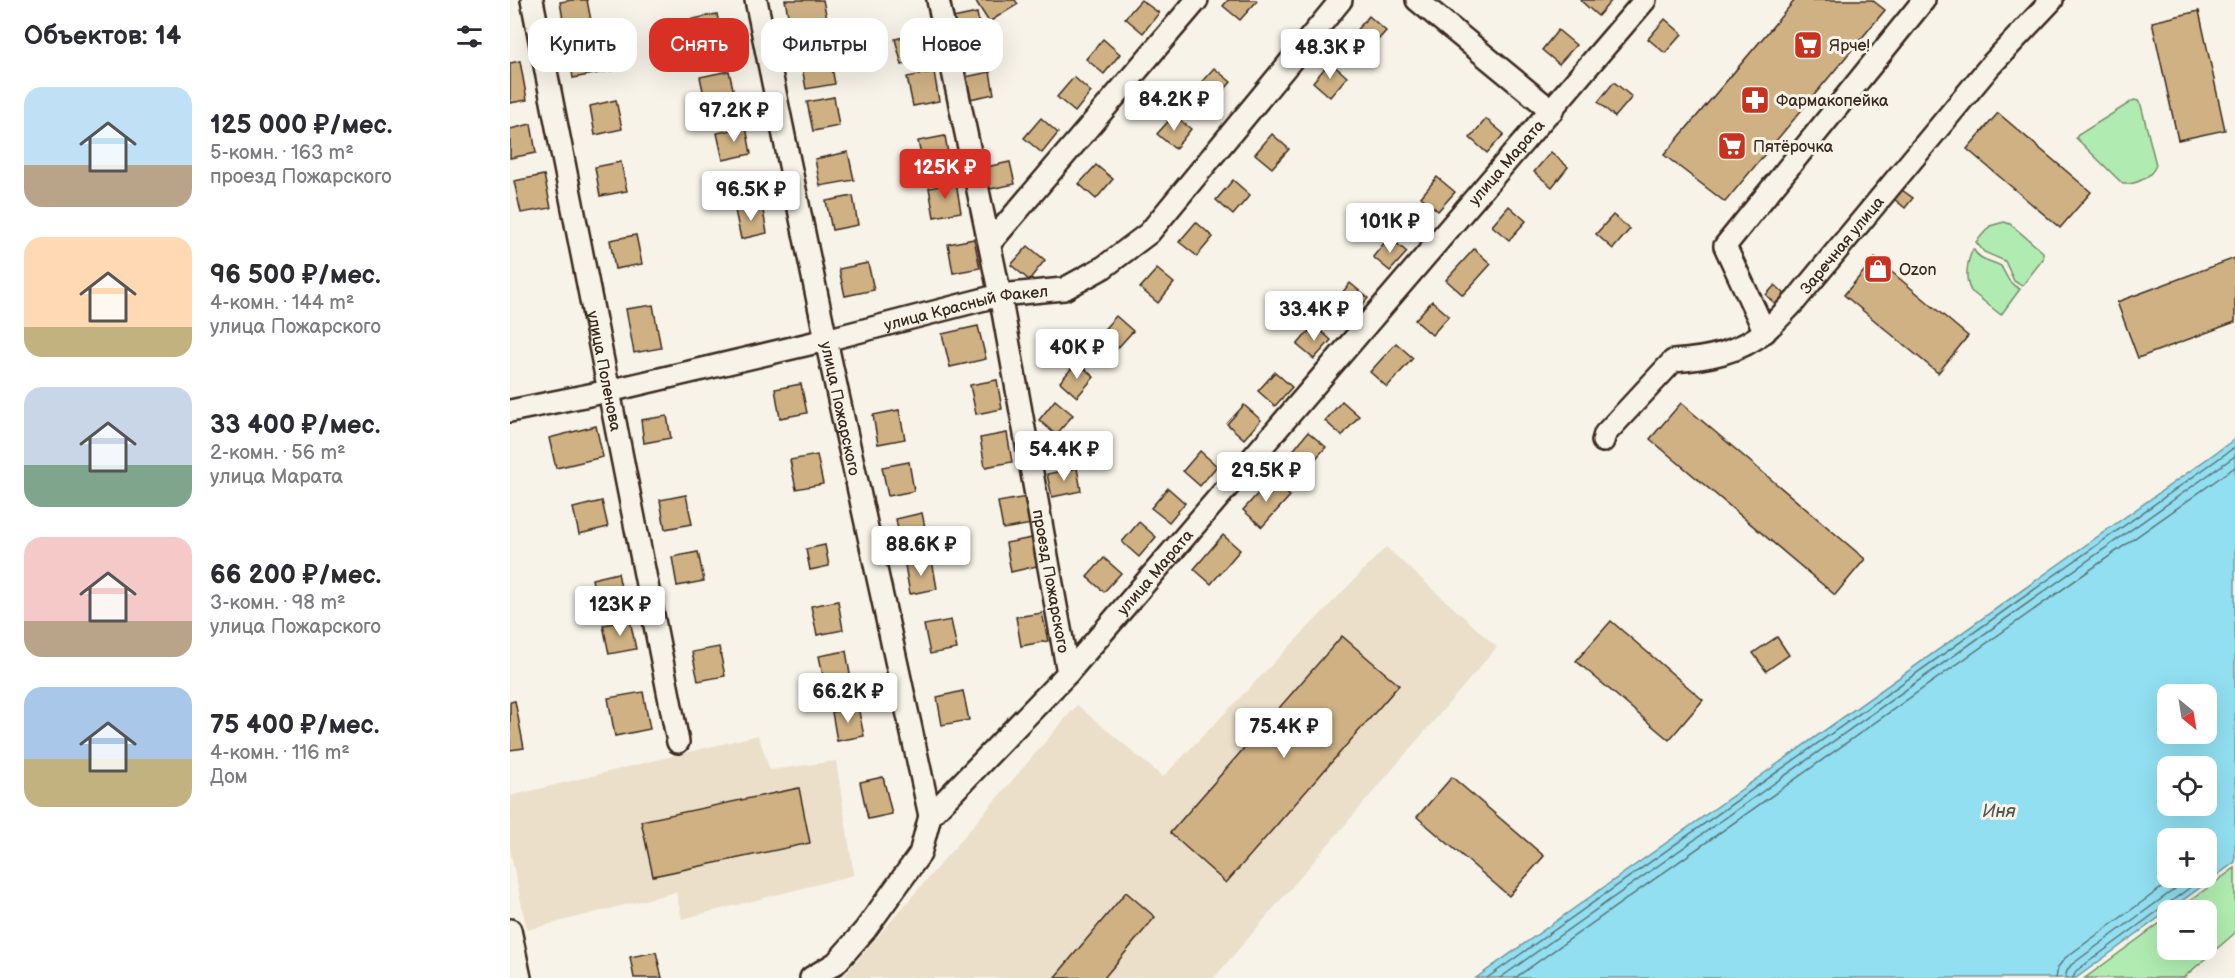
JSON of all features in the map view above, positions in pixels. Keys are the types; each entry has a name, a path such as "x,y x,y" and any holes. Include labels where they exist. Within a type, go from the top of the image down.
{"street":[{"name":"улица Поленова","path":"532,0 678,742"},
{"name":"улица Пожарского","path":"756,0 826,340 930,816"},
{"name":"проезд Пожарского","path":"938,0 990,243 1068,673"},
{"path":"990,243 1197,0"},
{"name":"улица Красный Факел","path":"510,411 609,391 826,340 1000,295 1064,289 1104,267 1149,233 1341,0"},
{"path":"1417,0 1552,111"},
{"name":"улица Марата","path":"812,978 836,963 866,930 920,854 930,816 1068,673 1645,0"},
{"path":"1765,332 1725,246 1924,0"},
{"name":"Заречная улица","path":"1603,441 1605,434 1673,361 1701,359 1743,346 1765,332 1802,292 1990,66 2052,0"},
{"path":"510,930 520,978"}],"shaded area":[{"path":"1386,547 1497,647 1214,978 842,978 1077,705 1163,777"},
{"path":"758,735 770,770 836,761 854,875 682,919 676,892 527,930 510,850 510,796"}],"green space":[{"path":"2134,100 2141,105 2156,165 2154,170 2142,180 2123,184 2076,138"},
{"path":"2004,222 2010,224 2043,252 2043,259 2022,286 2014,281 2005,261 1984,252 1976,242 1990,226"},
{"path":"1973,249 1982,258 2001,266 2010,282 2020,289 2001,315 1971,291 1967,270"},
{"path":"2235,868 2235,933 2217,949 2217,900 2191,900 2207,888 2217,888 2217,881"},
{"path":"2157,925 2157,960 2204,960 2183,978 2085,978"}],"water":[{"name":"Иня","path":"2235,439 2235,862 2217,875 2217,828 2157,828 2157,888 2199,888 2183,900 2157,900 2157,919 2076,978 1476,978"}],"building":[{"path":"587,0 590,18 563,18 560,2"},
{"path":"785,0 823,0 827,18 789,18"},
{"path":"975,0 1015,0 1018,4 995,18 986,18"},
{"path":"1141,0 1159,13 1143,33 1125,18"},
{"path":"1228,0 1257,1 1240,20 1223,6"},
{"path":"1582,0 1612,0 1598,16"},
{"path":"1795,0 1872,0 1885,10 1725,202 1664,155"},
{"path":"2199,11 2225,130 2178,140 2152,22"},
{"path":"977,13 978,18 953,18"},
{"path":"717,14 718,18 698,18"},
{"path":"1369,16 1386,31 1369,50 1352,35"},
{"path":"1665,19 1682,34 1665,53 1648,39"},
{"path":"1558,30 1576,45 1559,64 1542,50"},
{"path":"900,38 900,58 895,39"},
{"path":"1103,39 1120,54 1104,74 1086,59"},
{"path":"520,61 527,100 510,103 510,63"},
{"path":"1330,62 1347,77 1330,97 1313,82"},
{"path":"1214,68 1231,82 1214,102 1197,87"},
{"path":"572,72 604,72 573,78"},
{"path":"729,72 735,98 706,104 700,77"},
{"path":"803,72 833,72 835,84 806,89"},
{"path":"934,72 939,101 913,106 907,77"},
{"path":"990,72 994,94 965,100 960,78"},
{"path":"1074,77 1091,92 1075,112 1057,97"},
{"path":"1614,82 1632,97 1615,117 1598,102"},
{"path":"834,97 839,126 813,131 807,102"},
{"path":"616,100 622,129 595,135 590,106"},
{"path":"1998,113 2091,192 2060,228 1967,149"},
{"path":"1174,115 1191,129 1175,149 1157,134"},
{"path":"1041,118 1058,133 1042,153 1024,138"},
{"path":"1486,119 1504,134 1487,153 1470,138"},
{"path":"531,124 536,153 510,158 510,129"},
{"path":"746,127 751,154 723,160 717,133"},
{"path":"1272,134 1289,149 1272,168 1255,154"},
{"path":"945,136 950,165 924,170 918,141"},
{"path":"848,152 854,180 820,186 815,159"},
{"path":"1551,152 1568,167 1552,187 1534,172"},
{"path":"621,162 627,191 600,196 595,167"},
{"path":"1010,162 1015,184 985,190 981,168"},
{"path":"1096,165 1113,179 1096,199 1079,184"},
{"path":"544,175 551,208 521,213 514,181"},
{"path":"1437,177 1455,192 1438,211 1421,197"},
{"path":"1233,180 1250,195 1233,215 1216,200"},
{"path":"956,183 961,212 934,217 929,188"},
{"path":"1902,190 1913,198 1905,208 1894,199"},
{"path":"853,196 858,225 832,230 826,201"},
{"path":"762,205 767,233 741,239 735,210"},
{"path":"1509,206 1526,221 1509,240 1492,226"},
{"path":"1613,215 1630,229 1613,249 1596,234"},
{"path":"1196,222 1213,237 1197,256 1179,242"},
{"path":"636,235 642,264 615,269 610,240"},
{"path":"1389,237 1407,252 1390,271 1373,257"},
{"path":"974,239 980,268 953,273 948,244"},
{"path":"1028,246 1045,260 1029,280 1011,265"},
{"path":"1474,249 1491,264 1463,295 1446,280"},
{"path":"1875,258 1968,336 1938,373 1844,295"},
{"path":"2235,258 2235,322 2138,358 2117,302"},
{"path":"868,263 874,290 845,296 839,269"},
{"path":"1157,269 1174,283 1158,303 1140,288"},
{"path":"1350,283 1368,298 1351,318 1334,303"},
{"path":"1775,285 1785,294 1776,305 1766,295"},
{"path":"1432,301 1449,316 1432,335 1415,320"},
{"path":"653,305 661,348 634,353 626,309"},
{"path":"1116,316 1133,331 1116,350 1099,335"},
{"path":"1314,325 1331,340 1314,359 1297,345"},
{"path":"978,326 986,359 950,367 942,334"},
{"path":"1396,343 1413,358 1387,387 1370,372"},
{"path":"1077,362 1094,377 1077,397 1060,382"},
{"path":"1275,372 1292,387 1275,406 1258,391"},
{"path":"997,380 1002,409 976,414 970,385"},
{"path":"801,384 807,413 780,418 775,389"},
{"path":"1055,400 1073,415 1056,435 1039,420"},
{"path":"1342,401 1359,416 1342,436 1325,421"},
{"path":"1681,403 1865,559 1835,595 1650,439"},
{"path":"1244,405 1261,420 1244,439 1227,424"},
{"path":"899,410 905,439 878,444 873,415"},
{"path":"667,416 671,438 644,443 641,420"},
{"path":"596,426 603,457 556,468 549,438"},
{"path":"1308,432 1326,447 1309,466 1292,452"},
{"path":"1007,433 1012,462 985,467 980,438"},
{"path":"1200,451 1217,466 1200,486 1183,471"},
{"path":"817,455 823,484 796,489 790,460"},
{"path":"909,462 914,491 888,496 882,467"},
{"path":"1077,468 1081,491 1052,497 1047,474"},
{"path":"1271,479 1290,496 1262,527 1243,510"},
{"path":"1168,488 1185,503 1169,522 1151,508"},
{"path":"686,495 692,524 665,529 660,500"},
{"path":"1027,497 1032,524 1003,529 998,502"},
{"path":"602,501 608,527 579,534 573,508"},
{"path":"922,513 928,542 901,547 896,519"},
{"path":"1139,522 1156,537 1139,557 1122,542"},
{"path":"1223,535 1240,550 1211,584 1194,569"},
{"path":"1032,538 1037,566 1011,572 1006,543"},
{"path":"825,545 829,566 810,570 806,549"},
{"path":"698,552 704,581 677,586 672,557"},
{"path":"1104,558 1121,573 1104,592 1087,577"},
{"path":"932,560 937,589 910,594 905,565"},
{"path":"618,573 624,602 597,607 592,579"},
{"path":"838,601 843,630 817,635 811,606"},
{"path":"1042,613 1048,641 1021,646 1016,617"},
{"path":"630,620 636,649 609,654 603,625"},
{"path":"951,620 957,649 930,654 924,625"},
{"path":"1611,621 1703,700 1669,740 1576,661"},
{"path":"1342,636 1399,685 1226,883 1170,833"},
{"path":"1777,637 1789,655 1766,671 1753,653"},
{"path":"719,647 725,676 698,681 692,652"},
{"path":"846,651 851,680 825,685 819,656"},
{"path":"963,691 969,720 942,725 937,697"},
{"path":"643,692 650,729 615,736 608,698"},
{"path":"515,701 524,748 510,750 510,702"},
{"path":"858,707 864,736 837,741 832,712"},
{"path":"883,777 892,814 868,819 860,782"},
{"path":"1452,777 1544,856 1509,896 1417,817"},
{"path":"799,788 810,843 653,876 641,821"},
{"path":"1126,892 1155,917 1104,978 1056,978 1055,977"},
{"path":"656,952 662,978 634,978 630,957"}],"place":[{"name":"Ярче!","path":"1808,45"},
{"name":"Фармакопейка","path":"1755,100"},
{"name":"Пятёрочка","path":"1732,146"},
{"name":"Ozon","path":"1878,269"}]}
